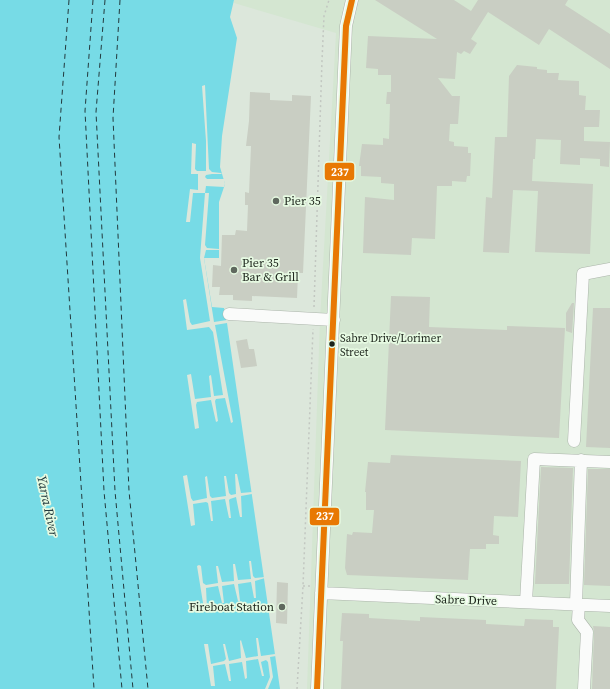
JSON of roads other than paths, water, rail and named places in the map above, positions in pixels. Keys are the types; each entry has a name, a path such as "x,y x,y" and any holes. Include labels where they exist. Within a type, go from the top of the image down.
{"street":[{"path":"317,689 346,26 352,0"},
{"path":"574,441 583,274 610,269"},
{"path":"229,314 334,320"},
{"path":"526,602 534,459 610,462"},
{"path":"581,460 578,620 587,632 584,689"},
{"name":"Sabre Drive","path":"321,594 610,606"}],"water":[{"name":"Yarra River","path":"0,0 234,0 230,17 237,38 222,136 220,167 225,184 219,202 219,258 204,258 212,307 224,308 227,323 280,689 0,689"}],"place":[{"name":"Pier 35","path":"276,201"},
{"name":"Pier 35 Bar & Grill","path":"234,270"},
{"name":"Sabre Drive/Lorimer Street","path":"332,344"},
{"name":"Fireboat Station","path":"282,607"}]}
